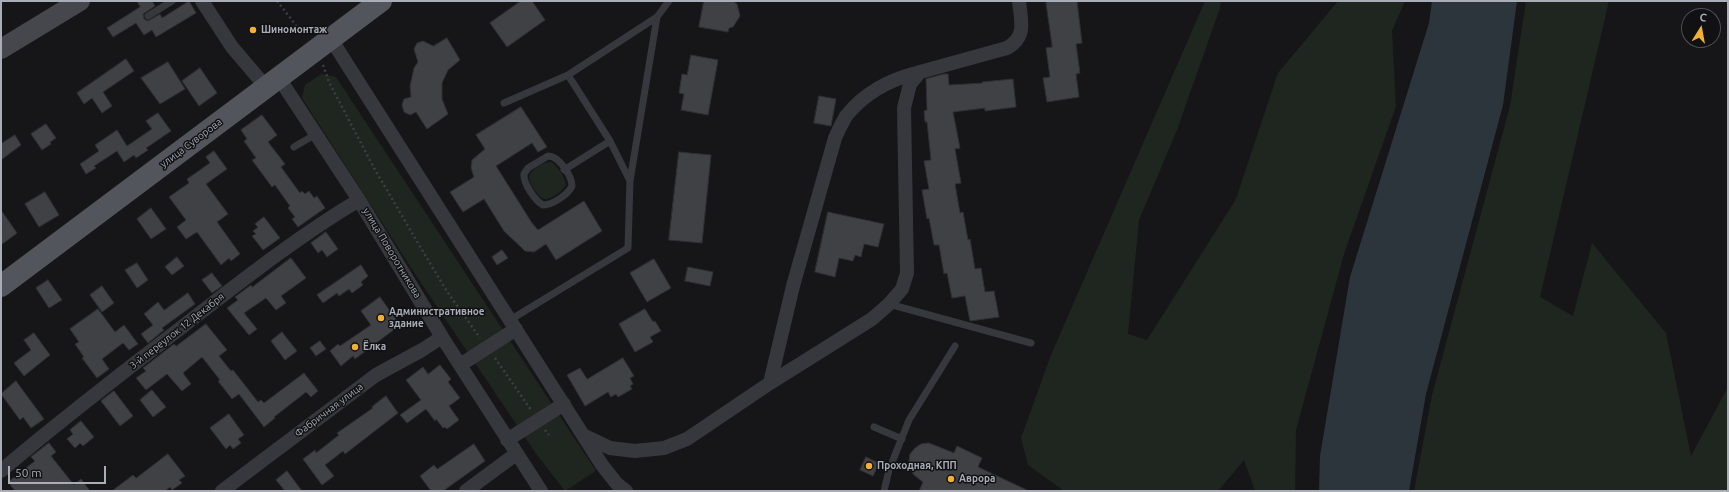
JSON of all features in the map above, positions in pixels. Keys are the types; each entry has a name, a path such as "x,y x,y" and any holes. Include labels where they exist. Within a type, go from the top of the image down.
{"main road":[{"path":"1,49 80,1"},
{"name":"улица Суворова","path":"1,286 381,1"}],"street":[{"name":"улица Поворотникова","path":"202,1 232,47 272,82 316,134 359,200 442,337 541,491"},
{"path":"770,383 793,286 834,138 846,117 862,99 881,86 900,77 1007,48 1015,43 1020,36 1019,1"},
{"path":"331,39 514,324 602,465 617,484 626,491"},
{"path":"583,435 610,448 635,451 664,448 687,439 770,383 872,319 889,304 902,289 907,273 904,108 910,84 920,72"},
{"name":"3-й переулок 12 Декабря","path":"1,471 244,279 331,216 359,200"},
{"path":"460,365 488,348 514,324"},
{"name":"Фабричная улица","path":"222,491 376,375 422,350 442,337"},
{"path":"507,440 564,404"},
{"path":"466,491 516,454"}],"lane":[{"path":"148,16 172,1"},
{"path":"514,324 628,248 630,181 658,17 668,1"},
{"path":"504,103 568,75 658,17"},
{"path":"568,75 610,141 630,181"},
{"path":"294,147 316,134"},
{"path":"564,170 610,141"},
{"path":"548,156 556,158 564,170 572,183 570,190 547,205 543,205 537,200 524,178 525,171 548,156"},
{"path":"889,304 1031,343"},
{"path":"884,491 889,470 909,420 955,346"},
{"path":"874,427 902,439"}],"path":[{"path":"277,1 295,24 300,34"},
{"path":"322,63 329,82 374,168 446,290 549,435"}],"shaded area":[{"path":"1205,1 1221,1 1220,8 1177,130 1139,220 1128,334 1147,340 1236,199 1278,73 1338,1 1405,1 1392,31 1396,106 1344,254 1296,430 1295,491 1255,491 1244,460 1218,491 1064,491 1028,465 1021,438 1051,355"},
{"path":"1432,1 1517,1 1503,105 1426,394 1409,491 1319,491 1320,456 1350,277 1429,23"},
{"path":"1526,1 1609,1 1540,297 1573,316 1592,243 1666,333 1691,456 1728,387 1728,491 1414,491 1432,395 1510,106"},
{"path":"321,74 336,77 596,471 565,491 537,455 417,277 302,98 305,85"},
{"path":"551,162 561,172 566,185 556,195 544,199 534,189 530,182 529,176 538,166"}],"building":[{"path":"137,1 152,1 155,6 143,14 144,19 148,21 160,14 162,18 189,1 196,13 156,37 152,30 144,35 136,23 113,37 107,28 140,7"},
{"path":"521,1 532,1 545,20 507,47 490,23"},
{"path":"704,1 733,1 737,4 740,16 733,27 729,28 728,32 699,27"},
{"path":"1046,1 1077,1 1082,43 1076,44 1080,73 1076,74 1079,97 1047,102 1043,78 1050,77 1046,48 1052,47"},
{"path":"447,38 460,60 448,70 442,83 442,99 448,114 427,129 416,112 410,115 404,112 402,105 404,99 411,97 410,86 414,68 418,62 414,49 417,43 423,41 433,46"},
{"path":"691,55 718,60 708,115 681,110 684,94 679,93 682,74 687,75"},
{"path":"126,59 134,71 103,92 112,106 102,113 92,98 84,104 77,93"},
{"path":"168,62 185,89 160,104 141,78"},
{"path":"200,68 217,93 199,106 182,81"},
{"path":"948,74 949,85 1013,79 1016,107 985,111 985,108 953,112 960,148 955,149 961,183 955,184 960,213 963,212 968,240 970,239 975,269 981,268 985,292 994,291 999,317 970,321 965,296 952,298 947,273 944,274 939,245 934,245 929,218 927,219 922,190 929,189 924,161 931,160 927,122 925,122 924,111 927,110 926,79"},
{"path":"819,96 836,99 831,126 814,123"},
{"path":"521,107 547,147 538,152 532,143 496,166 532,223 538,230 584,201 602,231 556,260 546,244 534,252 525,251 504,231 484,199 463,212 450,192 474,177 471,168 472,160 485,149 476,135"},
{"path":"158,113 171,131 146,148 148,150 136,158 134,155 124,162 117,151 94,166 96,168 86,174 80,164 99,151 95,145 117,130 127,146 152,129 146,121"},
{"path":"262,115 277,135 268,142 285,164 281,167 300,193 302,191 305,194 309,191 314,198 317,196 325,208 298,227 292,219 295,217 288,208 290,206 275,185 272,187 252,160 256,158 244,141 247,139 241,130"},
{"path":"46,124 56,138 50,142 51,144 42,150 31,134"},
{"path":"15,135 21,145 1,160 1,144"},
{"path":"214,151 227,169 206,184 228,214 217,222 240,254 231,261 229,258 221,265 197,232 186,239 177,227 186,220 169,197 189,183 187,179 210,163 206,157"},
{"path":"679,152 711,155 702,243 669,240"},
{"path":"45,192 59,215 39,227 25,204"},
{"path":"151,208 166,229 151,239 137,219"},
{"path":"1,210 17,233 1,245"},
{"path":"828,212 884,224 878,247 864,244 861,257 855,255 853,261 839,258 835,277 815,272"},
{"path":"264,217 280,238 263,250 252,236 256,234 253,231 258,227 255,224"},
{"path":"326,232 338,249 327,257 322,250 318,253 311,243"},
{"path":"502,250 508,258 497,265 492,257"},
{"path":"177,257 184,266 172,275 165,267"},
{"path":"291,258 306,278 281,296 286,303 276,310 266,298 244,313 257,329 249,335 227,308 238,300 235,297 251,285 252,287"},
{"path":"654,259 671,288 647,302 630,273"},
{"path":"137,263 148,280 137,288 125,270"},
{"path":"361,265 368,276 361,282 363,285 352,293 349,289 339,296 337,293 323,303 317,295"},
{"path":"688,267 713,272 710,286 685,281"},
{"path":"212,273 222,286 212,293 202,280"},
{"path":"48,280 62,300 49,308 36,288"},
{"path":"102,286 114,303 102,312 90,295"},
{"path":"188,293 195,304 162,328 164,330 148,343 141,334 153,325 144,314 158,302 164,310"},
{"path":"380,297 400,325 355,359 353,356 341,366 330,351 338,344 340,346 371,325 361,311"},
{"path":"98,309 115,332 124,325 138,344 129,350 123,343 102,359 109,369 97,378 82,358 84,357 75,344 79,342 70,329"},
{"path":"645,309 661,331 650,337 653,342 635,352 619,324"},
{"path":"206,324 227,350 219,356 231,371 233,370 258,402 261,400 264,403 304,373 318,391 311,397 306,392 274,417 275,418 264,427 239,394 232,399 218,381 220,380 202,357 183,373 191,384 182,391 167,374 146,390 136,378 146,371 143,368 174,344 176,346"},
{"path":"282,332 297,351 285,360 271,341"},
{"path":"34,333 50,355 24,376 14,363 31,350 24,340"},
{"path":"320,341 326,349 316,356 310,348"},
{"path":"623,358 634,376 630,378 633,384 630,386 632,389 618,397 616,394 611,397 608,392 585,406 567,375 580,368 587,379"},
{"path":"440,365 451,379 448,382 460,398 449,406 459,420 447,429 445,427 443,428 436,419 435,421 426,409 407,423 400,415 421,400 406,380 423,367 428,374"},
{"path":"16,381 44,419 31,428 23,417 20,420 1,394"},
{"path":"152,390 166,407 153,417 140,400"},
{"path":"114,391 133,416 120,426 101,401"},
{"path":"386,396 398,413 345,454 343,451 325,465 334,476 322,485 303,459 315,450 316,453 339,435 337,433 373,408 372,407"},
{"path":"229,414 244,435 238,439 241,443 233,449 230,445 226,449 210,428"},
{"path":"81,421 94,437 83,446 80,443 75,448 67,439 73,434 70,430"},
{"path":"49,443 56,452 51,456 74,485 81,479 90,491 15,491 8,482 35,461 31,457"},
{"path":"929,443 954,453 957,446 982,458 978,467 1029,491 919,491 923,482 914,475 910,469 910,454 921,444"},
{"path":"474,444 485,461 443,491 431,491 420,476 434,465 437,469"},
{"path":"168,454 185,476 179,480 182,483 172,490 170,487 165,491 112,491 133,475 136,478"},
{"name":"Проходная, КПП","path":"866,457 879,463 873,476 860,470"},
{"path":"287,471 302,491 285,491 276,480"}],"place":[{"name":"Шиномонтаж","path":"253,30"},
{"name":"Административное здание","path":"381,318"},
{"name":"Ёлка","path":"355,347"},
{"name":"Проходная, КПП","path":"869,466"},
{"name":"Аврора","path":"951,479"}]}
